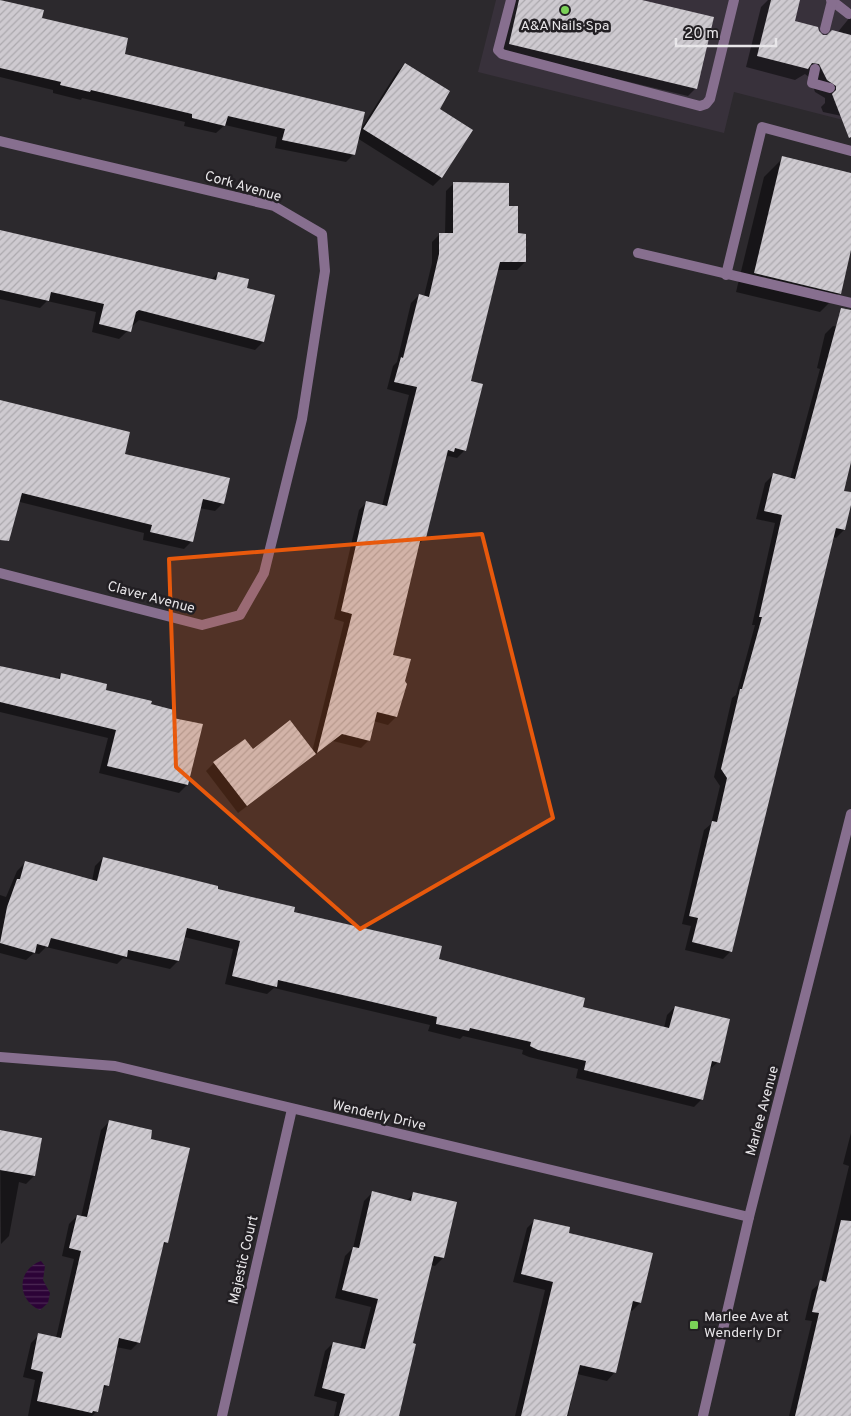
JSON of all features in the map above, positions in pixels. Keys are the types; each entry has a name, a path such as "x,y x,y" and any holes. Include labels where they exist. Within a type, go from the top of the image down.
{"street":[{"path":"511,0 498,50 502,54 700,106 706,104 710,99 734,0"},
{"path":"825,29 831,1 849,14"},
{"path":"815,69 812,84 830,88"},
{"path":"726,275 762,127 851,151"},
{"name":"Cork Avenue","path":"0,141 274,206 322,234 324,271 302,419"},
{"path":"638,253 851,303"},
{"name":"Claver Avenue","path":"0,573 202,625 240,615 264,573 302,419"},
{"name":"Marlee Avenue","path":"703,1416 750,1217 851,814"},
{"name":"Wenderly Drive","path":"0,1057 115,1066 750,1217"},
{"name":"Majestic Court","path":"222,1416 292,1109"}],"highlighted area":[{"path":"482,534 553,818 360,929 176,767 169,559"}],"shaded area":[{"path":"496,0 851,0 851,122 734,92 724,133 478,72"},
{"path":"41,1261 45,1266 43,1280 50,1293 48,1303 40,1310 27,1299 22,1285 27,1271"}],"building":[{"path":"0,0 44,10 42,18 128,38 125,54 365,112 355,155 282,140 285,129 228,116 225,126 192,118 192,114 91,90 90,92 60,85 61,82 0,68"},
{"path":"519,0 642,0 714,17 697,89 509,44"},
{"path":"771,0 800,0 795,21 818,27 823,35 827,35 832,30 851,35 851,137 849,138 832,94 836,90 836,86 827,80 819,64 812,63 808,69 757,56"},
{"path":"405,63 450,91 440,109 473,130 442,178 363,129"},
{"path":"782,156 851,173 851,250 841,294 754,273"},
{"path":"453,182 509,183 509,206 518,206 518,233 526,234 526,262 500,262 471,381 483,384 466,451 455,448 454,452 448,450 426,538 421,537 393,655 411,659 405,681 407,684 397,717 377,712 370,741 342,734 317,753 352,614 341,611 366,501 387,506 417,387 394,382 401,357 403,358 419,294 429,297 439,254 439,233 453,233"},
{"path":"0,230 216,280 218,272 249,279 247,288 275,295 264,342 139,310 136,312 131,332 99,324 104,304 51,292 49,301 0,290"},
{"path":"841,308 851,310 851,462 844,491 851,492 851,505 845,530 836,528 732,952 692,942 698,918 689,916 712,821 717,822 727,778 721,769 740,689 742,689 762,617 759,617 782,515 764,511 773,473 795,479"},
{"path":"0,400 130,432 125,454 230,478 224,504 203,499 193,542 150,532 152,525 22,493 9,541 0,540"},
{"path":"0,666 60,679 61,673 107,684 106,690 152,701 151,704 174,710 173,718 203,724 188,785 107,766 116,730 0,702"},
{"path":"290,720 316,754 247,806 213,762 245,739 253,749"},
{"path":"103,857 218,886 218,889 295,907 294,912 442,946 439,959 585,998 583,1007 669,1028 675,1006 730,1019 720,1063 712,1061 703,1100 584,1070 586,1061 538,1050 530,1046 531,1042 470,1028 469,1031 436,1024 437,1017 278,980 277,987 232,976 240,941 187,928 179,961 128,950 127,957 51,938 48,947 37,944 35,953 0,943 7,907 17,879 20,879 25,861 97,881"},
{"path":"109,1120 152,1130 151,1139 190,1148 168,1243 164,1242 140,1343 119,1338 109,1386 104,1385 98,1412 93,1411 92,1413 37,1401 43,1372 31,1369 38,1333 61,1338 81,1251 69,1248 77,1215 87,1217"},
{"path":"0,1130 42,1138 35,1176 0,1170"},
{"path":"372,1191 411,1201 413,1192 457,1202 444,1258 434,1256 413,1343 416,1344 399,1416 339,1416 345,1394 322,1388 333,1342 365,1349 378,1299 342,1290 353,1247 359,1248"},
{"path":"534,1219 570,1227 569,1233 653,1253 641,1303 633,1301 616,1373 580,1365 567,1416 521,1416 553,1282 521,1274"},
{"path":"841,1220 851,1221 851,1416 795,1416 819,1313 812,1312 820,1280 826,1282"}],"place":[{"name":"A&A Nails Spa","path":"565,10"},
{"name":"Marlee Ave at Wenderly Dr","path":"694,1325"}]}
